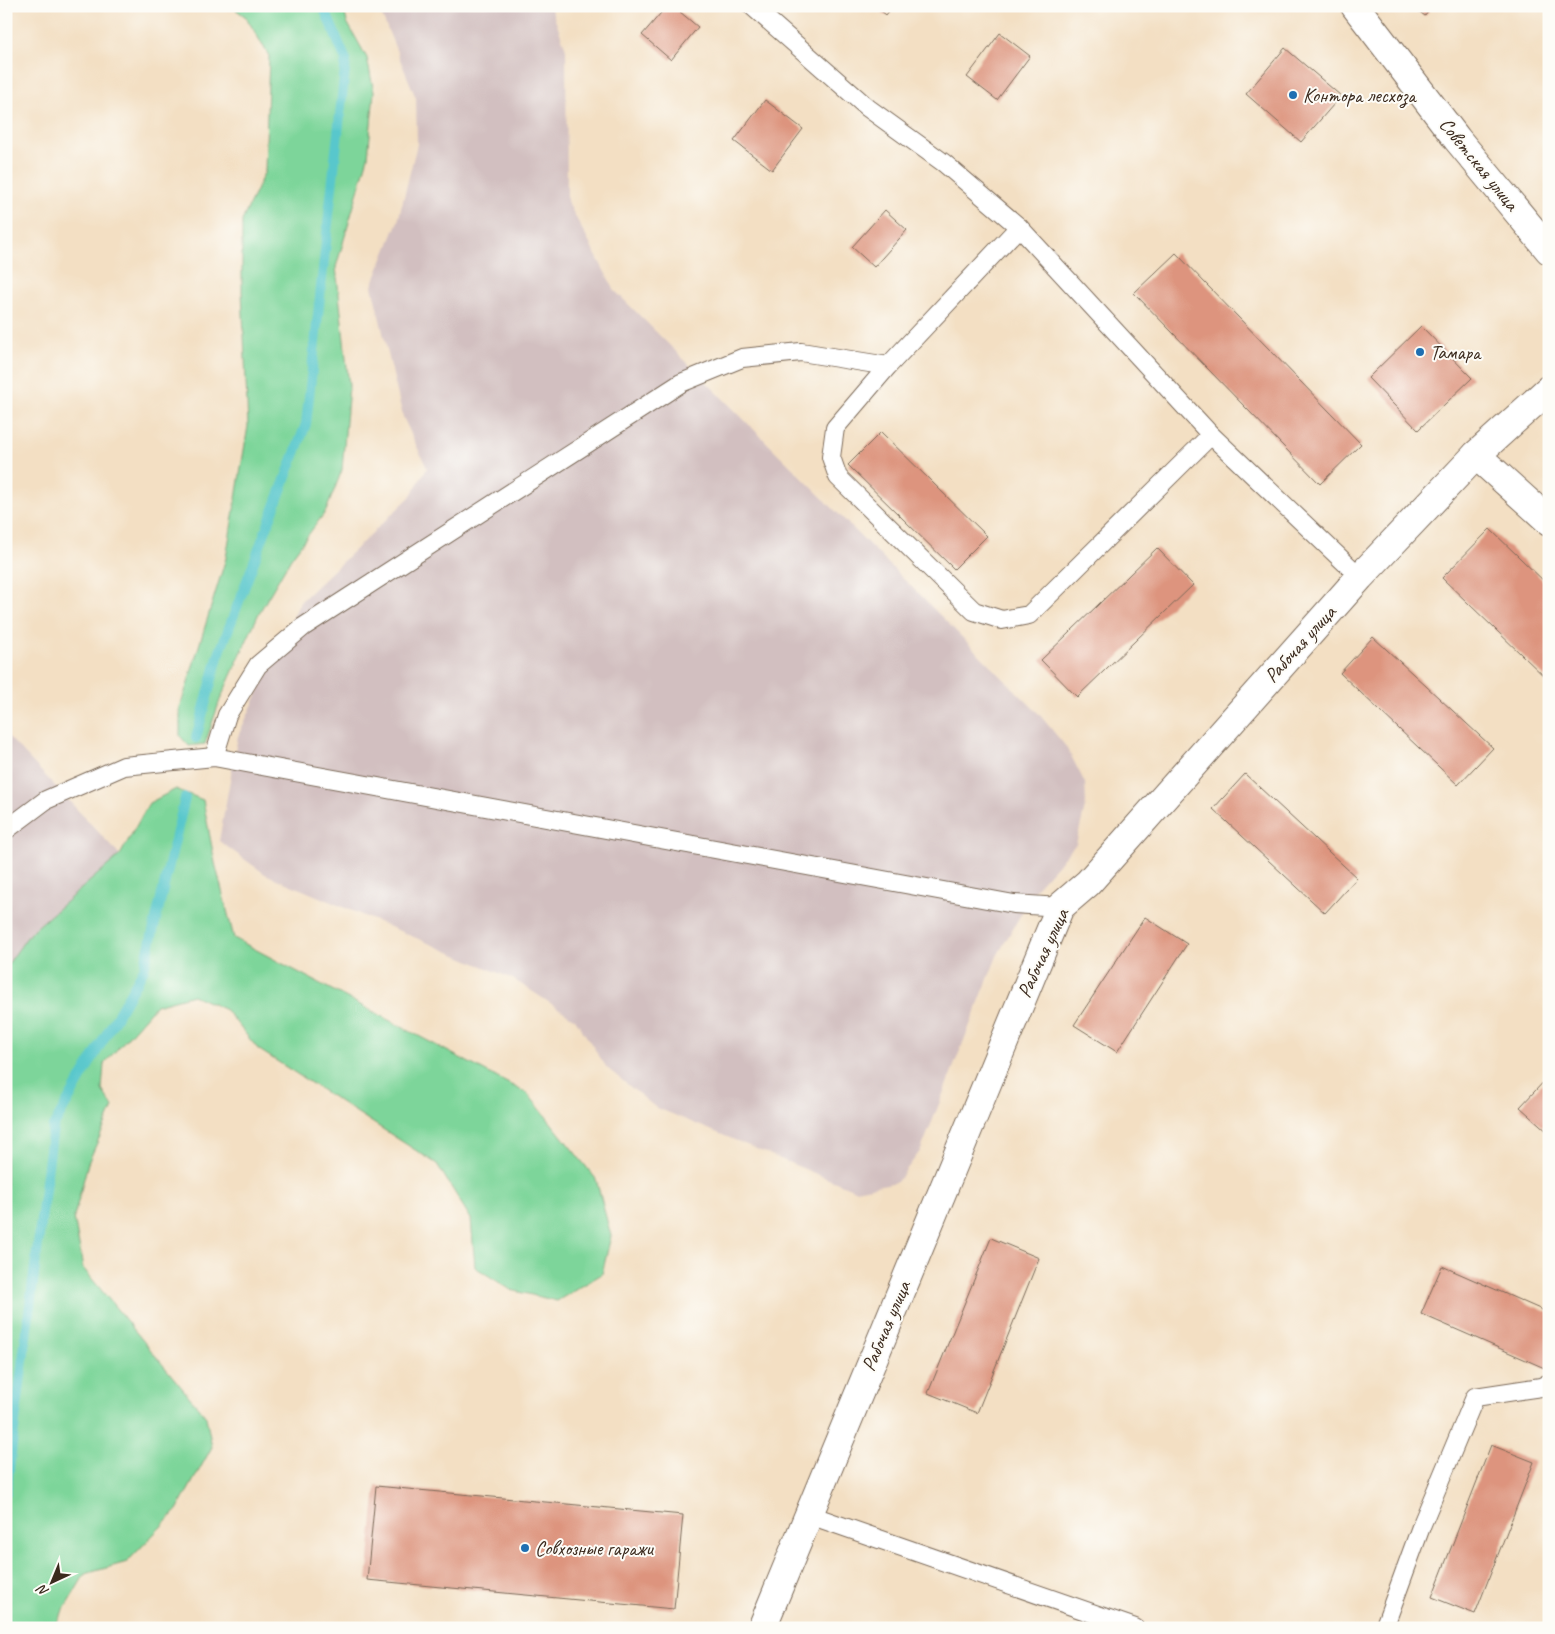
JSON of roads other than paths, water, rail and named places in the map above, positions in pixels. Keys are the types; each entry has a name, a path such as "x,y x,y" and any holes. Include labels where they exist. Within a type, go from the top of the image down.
{"street":[{"name":"Советская улица","path":"1354,6 1457,139 1549,250"},
{"name":"Рабочая улица","path":"762,1628 807,1514 1060,907 1094,875 1360,577 1476,455 1549,389"},
{"path":"1476,455 1549,521"}],"lane":[{"path":"752,6 868,108 944,163 1018,227 1211,434 1360,577"},
{"path":"1018,227 888,366 835,428 831,457 838,477 974,611 1002,620 1029,615 1211,434"},
{"path":"214,757 227,715 258,666 303,627 681,383 742,358 802,352 888,366"},
{"path":"6,830 46,800 124,766 214,757 1014,904 1060,907"},
{"path":"1384,1628 1422,1524 1475,1397 1540,1387 1549,1383"},
{"path":"807,1514 1135,1628"}],"waterway":[{"path":"196,738 218,657 306,424 346,60 323,6"},
{"path":"6,1492 53,1127 144,969 185,798"}],"place":[{"name":"Контора лесхоза","path":"1293,95"},
{"name":"Тамара","path":"1420,352"},
{"name":"Совхозные гаражи","path":"525,1548"}]}
